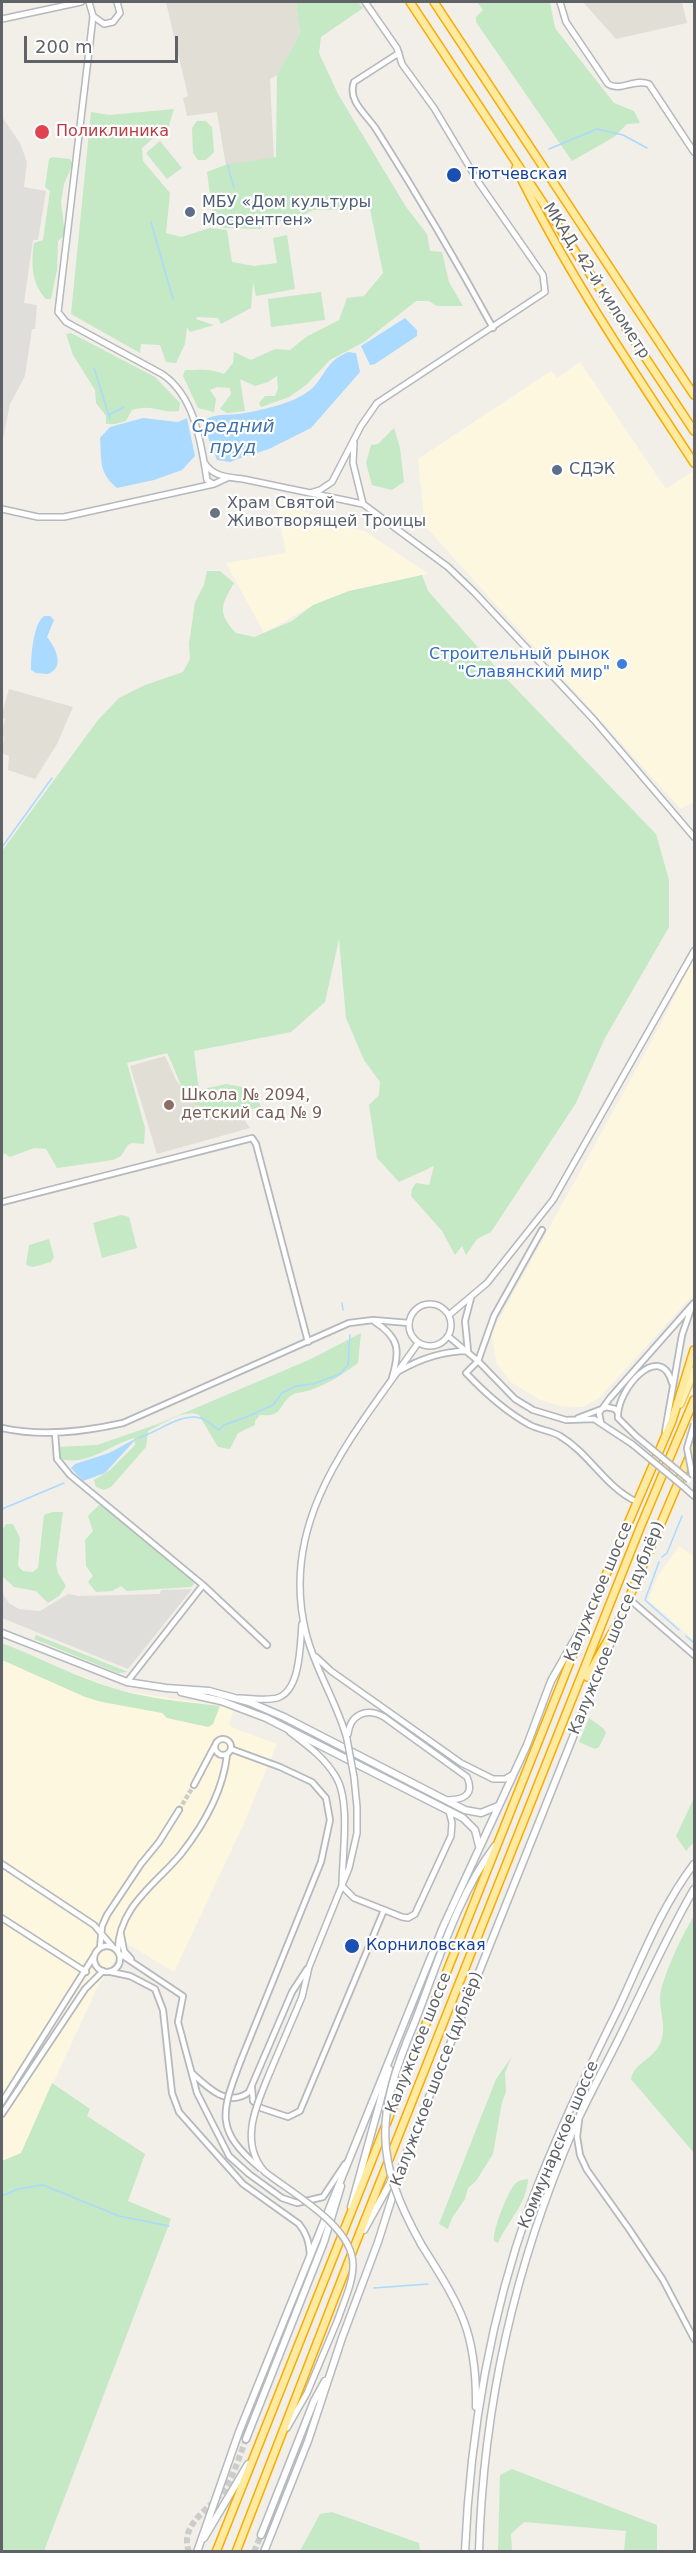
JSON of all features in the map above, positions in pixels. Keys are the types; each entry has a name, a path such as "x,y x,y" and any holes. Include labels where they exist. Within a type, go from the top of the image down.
{"highway":[{"name":"МКАД, 42-й километр","path":"410,2 694,431"},
{"name":"МКАД, 42-й километр","path":"434,2 694,395"},
{"path":"503,141 545,227 633,371 694,463"},
{"path":"672,1421 694,1350"},
{"name":"Калужское шоссе","path":"236,2552 355,2245 575,1697 640,1528 694,1400"},
{"name":"Калужское шоссе","path":"216,2552 587,1619 672,1421"},
{"name":"Калужское шоссе (дублёр)","path":"620,1619 694,1446"},
{"path":"575,1697 620,1619"}],"main road":[{"name":"Калужское шоссе","path":"672,1421 694,1371"},
{"name":"Калужское шоссе (дублёр)","path":"197,2551 235,2443 396,2042 479,1846 515,1770 551,1681 587,1619"},
{"name":"Калужское шоссе (дублёр)","path":"264,2552 308,2441 332,2367 378,2242 405,2157 620,1619"},
{"path":"2,1632 127,1682 237,1698 284,1717 476,1813 490,1811 499,1805"},
{"path":"166,1688 233,1705 282,1726 449,1811 470,1824 476,1833 479,1846"},
{"path":"476,2426 477,2378 468,2328 457,2301 422,2244 395,2192 385,2150 384,2129 391,2084 465,1897 480,1866 499,1841"},
{"name":"Коммунарское шоссе","path":"465,2552 476,2426 492,2336 529,2208 564,2124 659,1923 694,1864"},
{"name":"Коммунарское шоссе","path":"479,2552 486,2447 505,2336 522,2273 579,2118 693,1892"},
{"path":"343,2232 396,2042"},
{"path":"355,2245 405,2157"},
{"path":"246,2439 324,2242 349,2159"},
{"path":"261,2535 314,2401 332,2367"},
{"path":"197,2551 257,2448"}],"street":[{"path":"2,19 81,2"},
{"path":"88,2 93,16 58,312 75,328 162,374 175,384 194,419 207,479"},
{"path":"93,16 101,23 113,22 120,13 117,2"},
{"path":"310,493 332,482 368,413 389,393 493,328 545,292 543,275 479,183 434,108 402,64 399,53 365,2"},
{"path":"560,2 566,22 608,84 615,87 642,81 649,84 694,152"},
{"path":"399,53 354,82 353,96 453,252 493,328"},
{"path":"355,439 353,463 363,504"},
{"path":"204,462 215,473 229,477 363,504 448,567 594,720 694,834"},
{"path":"193,488 203,485 215,473"},
{"path":"215,473 215,483"},
{"path":"2,509 38,517 64,517 215,483 229,477"},
{"path":"207,479 215,483"},
{"path":"449,1315 471,1298 498,1271 553,1200 694,951"},
{"path":"2,1202 252,1138 256,1144 308,1342"},
{"path":"542,1230 494,1316 478,1361 466,1374 521,1420 540,1430 559,1435 583,1454 623,1495 637,1502"},
{"path":"468,1351 465,1322 471,1298"},
{"path":"603,1424 599,1417 603,1408 694,1303"},
{"path":"663,1442 682,1335 694,1303"},
{"path":"423,1305 440,1306 449,1315 451,1326 448,1336 435,1346 418,1343 411,1335 409,1323 413,1312 423,1305"},
{"path":"373,1320 389,1331 395,1343 397,1358 390,1384"},
{"path":"2,1428 55,1433 90,1431 123,1423 341,1326 373,1320 409,1323"},
{"path":"448,1336 468,1351 515,1399 551,1417 576,1420 594,1419 632,1444 694,1496"},
{"path":"237,1698 275,1699 287,1691 295,1676 303,1614 301,1562 305,1533 315,1503 343,1451 418,1343"},
{"path":"653,1350 650,1361 669,1375 673,1389"},
{"path":"399,1371 427,1358 449,1352 468,1351"},
{"path":"603,1424 614,1425 623,1393 639,1372 648,1367 657,1367"},
{"path":"576,1420 603,1408 612,1407 636,1436 692,1477"},
{"path":"694,1424 687,1448 694,1484"},
{"path":"55,1433 57,1459 70,1475 203,1585 267,1646"},
{"path":"127,1682 203,1585"},
{"path":"628,1598 694,1655"},
{"path":"265,2172 255,2158 251,2129 256,2105 302,1997 309,1967 342,1886 357,1833 354,1778 347,1739 337,1706 312,1653 303,1614"},
{"path":"312,1653 337,1676 461,1763 497,1780 509,1778 515,1770"},
{"path":"347,1739 350,1724 357,1715 370,1712 384,1717 467,1777 471,1788 468,1795 459,1800 446,1800"},
{"path":"282,1726 331,1768 341,1786 344,1811 342,1886 354,1898 405,1918 412,1917 417,1911 451,1836 452,1823 449,1811"},
{"path":"194,1785 219,1740 228,1741 231,1749"},
{"path":"214,1747 218,1755 227,1755"},
{"path":"111,1972 119,1965 122,1923 141,1895 161,1877 201,1827 231,1749"},
{"path":"231,1749 254,1756 317,1786 328,1804 330,1820 321,1862 241,2060 228,2097 225,2118 233,2143 241,2152 328,2220 347,2240 351,2252 352,2276 338,2319 307,2394 281,2437"},
{"path":"2,2102 100,1948 101,1933 107,1915 179,1810"},
{"path":"2,1864 94,1925 119,1952 183,1996 178,2022 197,2093 230,2156 249,2174 282,2198 297,2203 324,2197 349,2159"},
{"path":"309,1967 292,1992 252,2088 253,2101 261,2108 288,2117 300,2110 384,1910"},
{"path":"2,1918 86,1972"},
{"path":"122,1923 121,1937 124,1951 137,1965"},
{"path":"100,1948 112,1946"},
{"path":"94,1956 97,1967 103,1971 130,1976 155,1989 163,2010 172,2093 179,2112 243,2184 299,2224 309,2242 310,2257"},
{"path":"2,2114 85,1989 103,1971"},
{"path":"192,2073 210,2090 225,2097 242,2096 252,2088"},
{"path":"579,2118 577,2137 580,2155 587,2170 663,2280 694,2339"},
{"path":"564,2154 573,2149 580,2155"}],"shaded area":[{"path":"166,2 296,2 300,34 277,75 270,79 274,159 226,166 217,112 187,116 183,98 188,96"},
{"path":"583,2 682,2 687,23 616,39"},
{"path":"2,117 20,143 27,162 24,187 46,191 38,240 33,240 24,303 37,305 35,329 32,329 25,376 10,404 2,443"},
{"name":"Строительный рынок \"Славянский мир\"","path":"580,362 666,489 693,471 694,473 694,802 681,809 425,526 418,459 551,371 557,378"},
{"path":"274,493 326,523 365,531 428,574 349,591 313,605 264,633 226,563 286,553"},
{"path":"9,689 73,707 57,744 35,779 8,770 9,756 2,753 4,737 2,730 5,719 2,718 2,713"},
{"path":"694,957 694,1294 599,1398 583,1407 561,1406 540,1400 511,1382 497,1364 491,1334 660,1026"},
{"name":"Школа № 2094, детский сад № 9","path":"165,1056 176,1080 200,1108 224,1119 243,1118 250,1128 157,1154 130,1066"},
{"path":"679,1546 694,1557 694,1640 648,1600 658,1576"},
{"path":"192,1589 128,1669 2,1618 2,1593 9,1603 19,1609 40,1611 68,1594 79,1596 160,1594 161,1590"},
{"path":"2,1643 61,1670 117,1690 234,1710 229,1723 231,1727 277,1744 244,1823 174,1972 126,1943 97,1988 21,2153 2,2161"}],"green space":[{"path":"296,2 358,2 363,8 321,37 319,53 338,94 406,207 427,234 430,251 442,252 449,282 463,306 437,306 429,301 416,301 364,342 330,360 306,385 289,397 261,407 259,403 265,396 275,396 278,389 277,376 255,386 240,379 245,411 227,413 220,409 231,394 230,388 217,387 210,390 216,399 214,412 198,408 183,376 185,370 209,370 224,374 233,363 234,352 251,360 275,349 290,350 306,337 339,320 347,298 364,296 383,273 370,209 313,210 296,219 268,223 261,229 223,228 213,216 207,172 225,165 276,157 277,75 300,34"},
{"path":"477,2 550,2 555,28 614,103 634,111 640,123 627,124 614,137 572,161 476,22 476,17 483,10"},
{"path":"174,109 166,135 158,134 142,148 143,161 170,193 166,233 181,237 210,228 227,230 232,262 254,266 277,263 273,238 287,235 295,289 256,296 253,283 251,308 221,324 218,318 197,317 196,319 214,325 190,332 187,327 185,344 176,363 166,362 160,345 141,344 140,353 71,314 91,112 109,115"},
{"path":"197,121 206,121 212,127 214,152 206,160 198,160 193,153 192,128"},
{"path":"160,141 182,168 167,179 146,153"},
{"path":"52,157 70,159 73,164 64,184 61,202 65,235 58,241 57,270 51,299 46,299 37,286 32,258 34,243 43,240 50,191 45,187 49,159"},
{"path":"321,292 325,320 271,327 268,299"},
{"path":"71,333 155,377 180,403 179,411 139,408 132,410 126,421 106,424 106,416 96,403 95,390 73,355 66,334"},
{"path":"394,428 400,448 404,482 392,490 372,485 366,463 371,445 378,444"},
{"path":"207,571 220,571 234,583 224,603 226,620 236,633 254,637 292,621 313,605 349,591 422,575 428,591 501,673 656,834 669,880 669,927 605,1038 576,1103 491,1232 477,1239 466,1255 462,1246 455,1255 442,1231 411,1196 416,1183 429,1185 434,1166 399,1182 377,1158 369,1105 379,1095 380,1082 364,1060 346,1018 339,939 325,1002 291,1032 194,1051 199,1090 226,1084 254,1089 261,1107 223,1111 204,1108 196,1104 183,1088 167,1053 127,1063 145,1128 144,1144 128,1145 121,1156 113,1160 57,1168 46,1149 34,1148 10,1157 4,1153 2,1158 2,851 98,720 119,698 145,685 183,672 190,659 189,644 195,602 204,585"},
{"path":"121,1215 129,1217 137,1248 102,1258 93,1223"},
{"path":"49,1239 54,1257 51,1262 33,1267 26,1265 29,1245"},
{"path":"361,1333 358,1363 325,1384 289,1397 278,1412 260,1415 255,1425 238,1433 230,1449 218,1447 199,1415 193,1413 180,1415 148,1431 146,1447 111,1487 104,1490 96,1487 94,1480 109,1471 135,1445 134,1438 80,1460 61,1459 57,1447 97,1445 158,1424 311,1359"},
{"path":"99,1505 194,1584 191,1587 127,1591 121,1586 112,1591 96,1592 88,1582 93,1576 86,1566 85,1540 93,1531 88,1516"},
{"path":"63,1512 56,1565 66,1586 59,1596 48,1603 36,1591 14,1587 2,1576 2,1530 6,1524 13,1524 20,1538 18,1566 23,1571 33,1572 38,1568 44,1515"},
{"path":"36,1635 128,1672 118,1673 34,1639"},
{"path":"2,1643 116,1689 154,1698 220,1706 213,1724 208,1727 167,1718 162,1713 102,1702 85,1697 2,1660"},
{"path":"589,1718 606,1733 599,1747 595,1749 579,1742"},
{"path":"694,1798 694,1842 686,1851 676,1836"},
{"path":"694,1916 694,2153 631,2079 636,2069 653,2054 660,2044 663,2027 661,1990 673,1956"},
{"path":"511,2058 505,2073 506,2092 502,2102 493,2154 476,2181 468,2188 465,2199 452,2218 448,2229 439,2224 496,2079"},
{"path":"52,2083 90,2109 87,2116 145,2154 128,2201 171,2219 44,2551 2,2551 2,2161 21,2153"},
{"path":"528,2179 520,2205 498,2243 494,2241 498,2220 508,2194 516,2183"},
{"path":"512,2469 657,2525 657,2551 624,2551 626,2531 524,2522 511,2534 512,2551 498,2551 500,2475"},
{"path":"332,2512 419,2543 420,2551 300,2551 320,2514"}],"water":[{"path":"405,318 417,330 417,336 370,365 361,346"},
{"name":"Средний пруд","path":"348,352 356,353 360,372 311,428 269,449 230,462 217,460 206,432 205,421 208,418 260,410 300,397 317,383 333,361"},
{"path":"143,418 178,422 187,418 195,456 182,470 154,480 117,488 104,471 100,438 110,427"},
{"path":"44,616 50,616 54,620 47,637 56,651 58,662 57,667 48,674 31,670 35,633"},
{"path":"137,1438 105,1473 83,1481 71,1468 75,1464 109,1453"}],"waterway":[{"path":"549,149 597,129 623,135 647,148"},
{"path":"228,165 229,169"},
{"path":"229,171 234,188"},
{"path":"151,222 173,299"},
{"path":"94,368 110,419"},
{"path":"109,415 124,407"},
{"path":"2,847 52,778"},
{"path":"342,1303 343,1310"},
{"path":"138,1438 188,1417 203,1419 219,1430 224,1425 273,1405 282,1393 296,1386 313,1384 340,1374 348,1365 350,1335"},
{"path":"2,1509 64,1483"},
{"path":"662,1557 667,1553 682,1516"},
{"path":"659,1562 645,1600 679,1630"},
{"path":"686,1636 694,1643"},
{"path":"2,2196 18,2189 43,2185 119,2216 169,2226"},
{"path":"374,2288 428,2284"}],"tunnel":[{"path":"179,1810 194,1785"},
{"path":"189,2552 188,2532 199,2516 226,2487 246,2439"},
{"path":"254,2552 261,2535"}],"place":[{"name":"Поликлиника","path":"42,132"},
{"name":"Тютчевская","path":"454,175"},
{"name":"МБУ «Дом культуры Мосрентген»","path":"190,212"},
{"name":"СДЭК","path":"557,470"},
{"name":"Храм Святой Животворящей Троицы","path":"215,513"},
{"name":"Строительный рынок \"Славянский мир\"","path":"622,664"},
{"name":"Школа № 2094, детский сад № 9","path":"169,1105"},
{"name":"Корниловская","path":"352,1946"}]}
